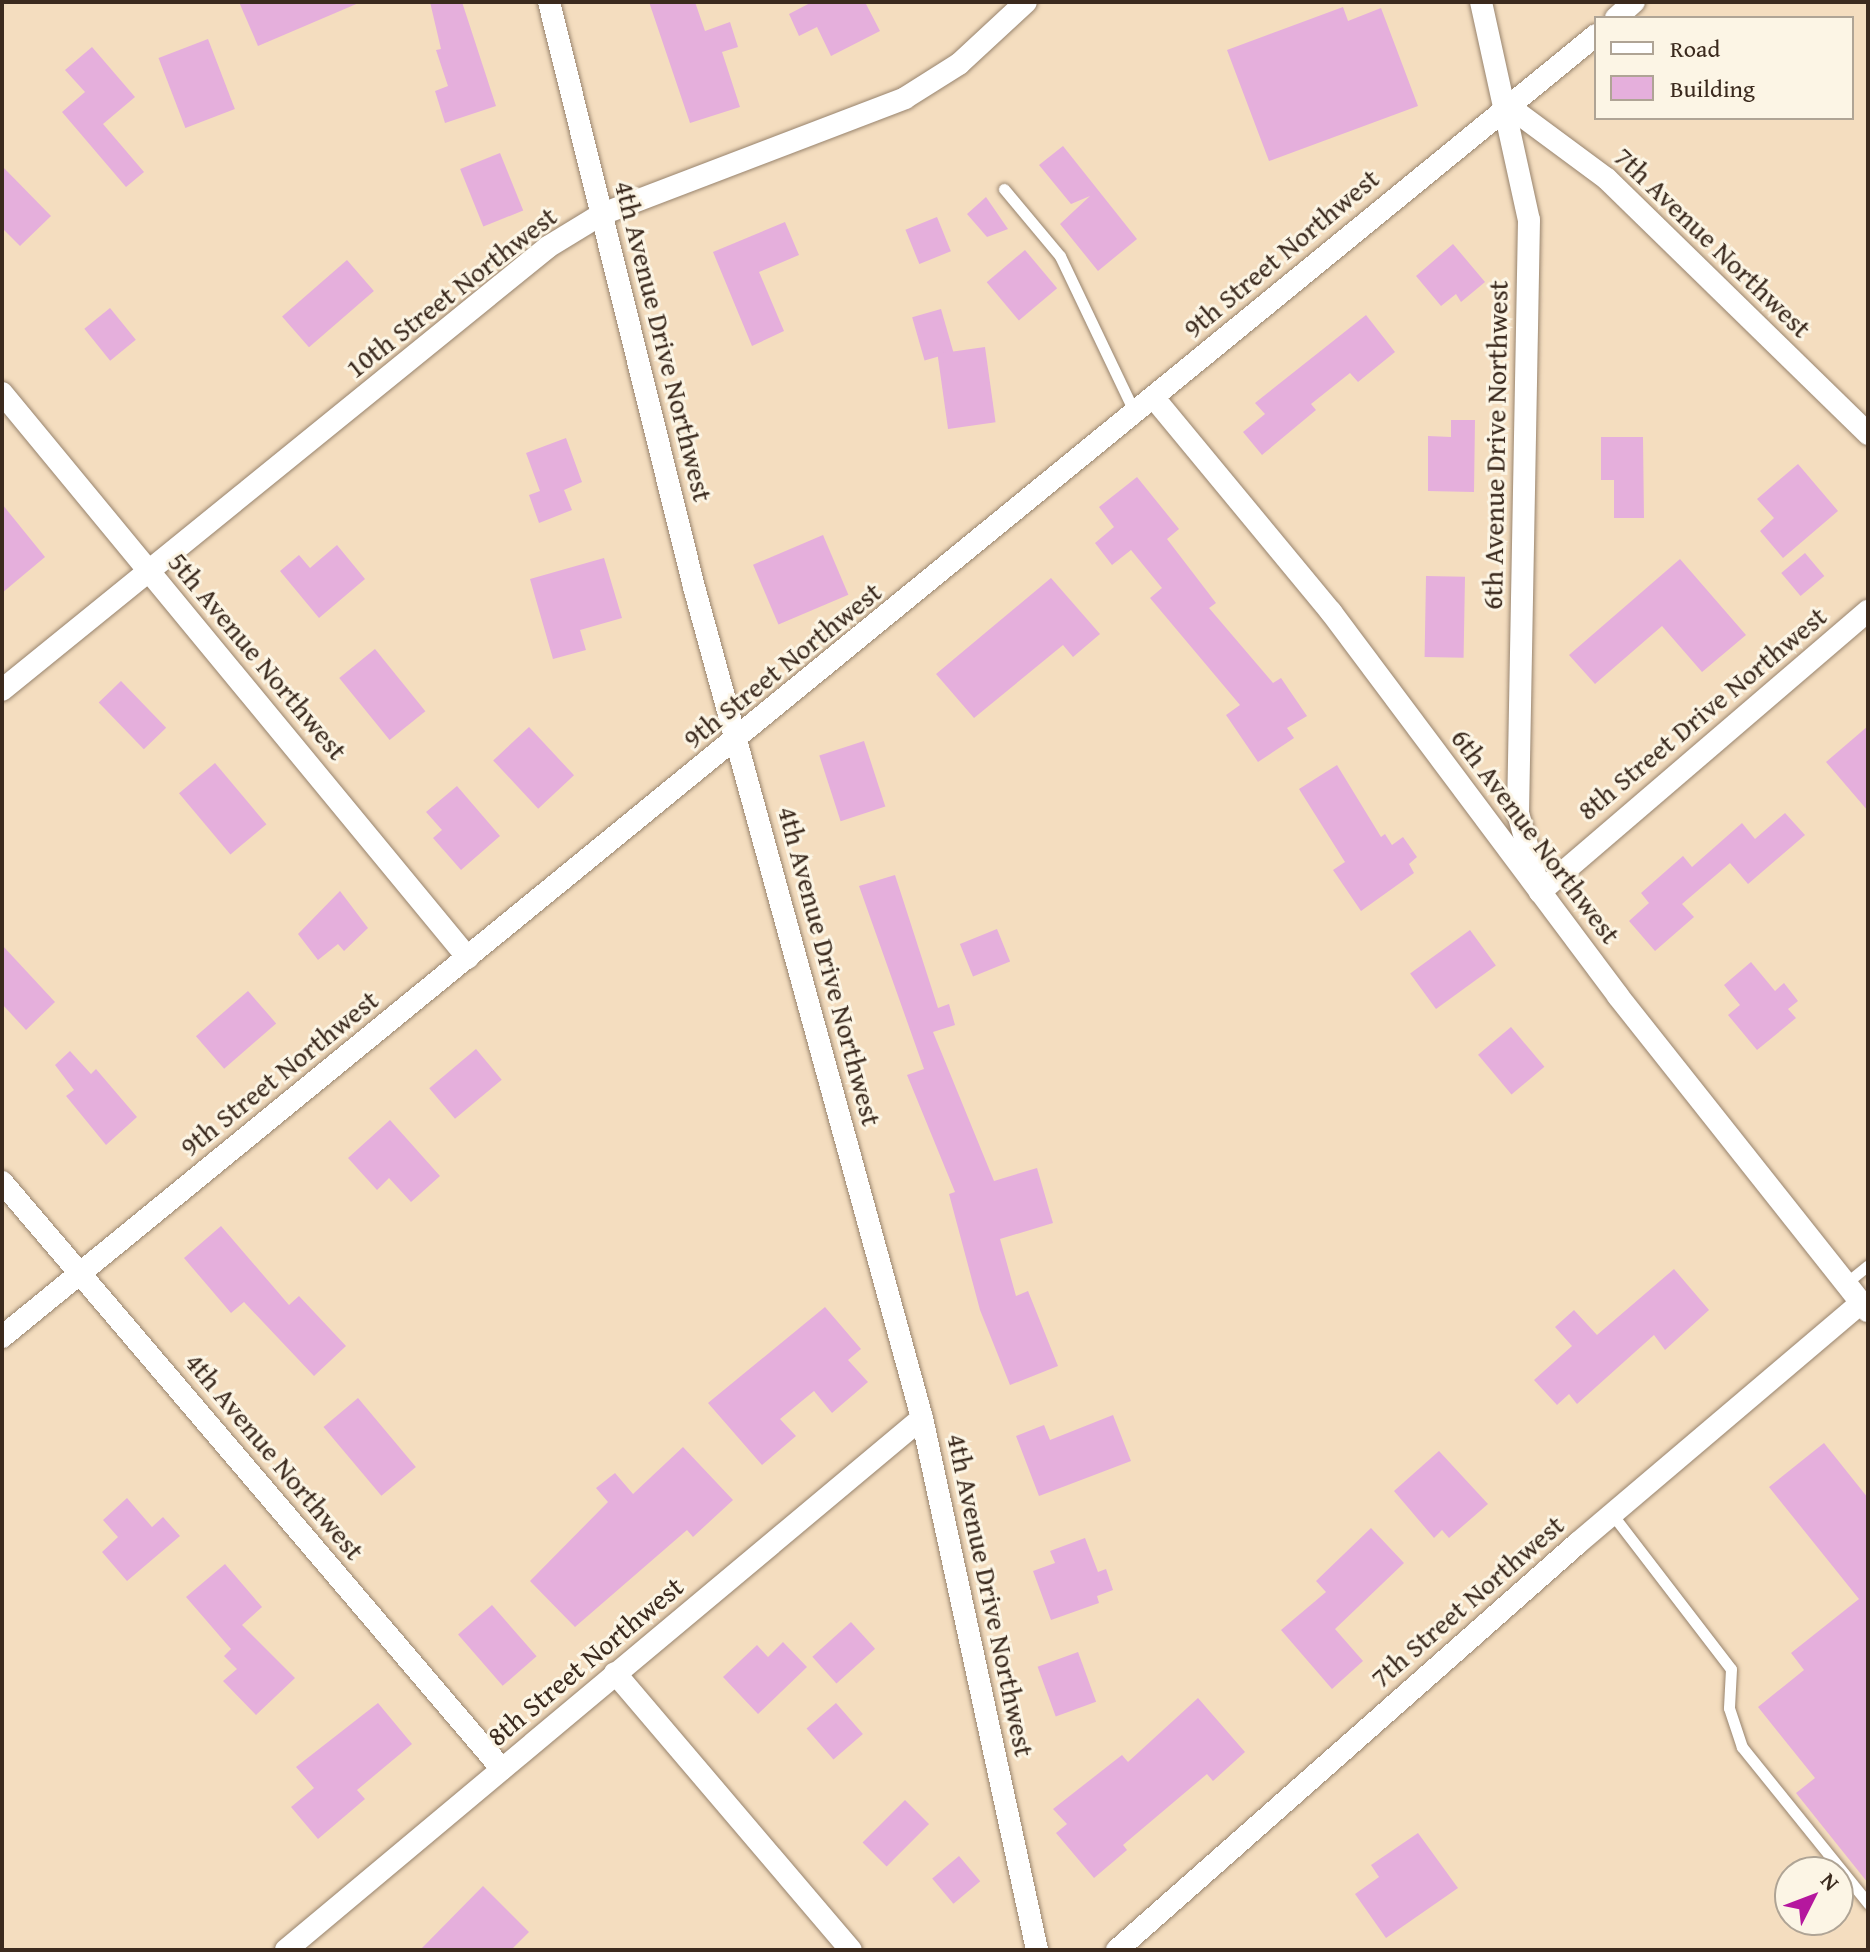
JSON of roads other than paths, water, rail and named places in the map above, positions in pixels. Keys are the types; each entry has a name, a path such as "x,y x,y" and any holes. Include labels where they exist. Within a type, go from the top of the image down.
{"street":[{"name":"4th Avenue Drive Northwest","path":"549,2 737,742 922,1418 1037,1950"},
{"name":"10th Street Northwest","path":"2,690 548,247 602,214 905,98 959,64 1026,2"},
{"name":"6th Avenue Drive Northwest","path":"1481,2 1507,105 1529,220 1518,813 1540,892"},
{"path":"1618,16 1634,2"},
{"name":"9th Street Northwest","path":"2,1337 737,742 1507,105 1594,37"},
{"name":"7th Avenue Northwest","path":"1507,105 1607,179 1868,434"},
{"name":"5th Avenue Northwest","path":"2,393 148,573 230,664 468,958"},
{"name":"6th Avenue Northwest","path":"1154,398 1331,612 1540,892 1865,1307"},
{"name":"8th Street Drive Northwest","path":"1540,892 1868,611"},
{"name":"4th Avenue Northwest","path":"2,1182 502,1769"},
{"name":"7th Street Northwest","path":"1117,1950 1612,1514 1865,1307"},
{"name":"8th Street Northwest","path":"286,1950 922,1418"},
{"path":"615,1673 851,1950"}],"lane":[{"path":"1004,189 1060,256 1136,413"},
{"path":"1846,1283 1868,1265"},
{"path":"1612,1514 1731,1669 1729,1708 1742,1747 1868,1903"}]}
